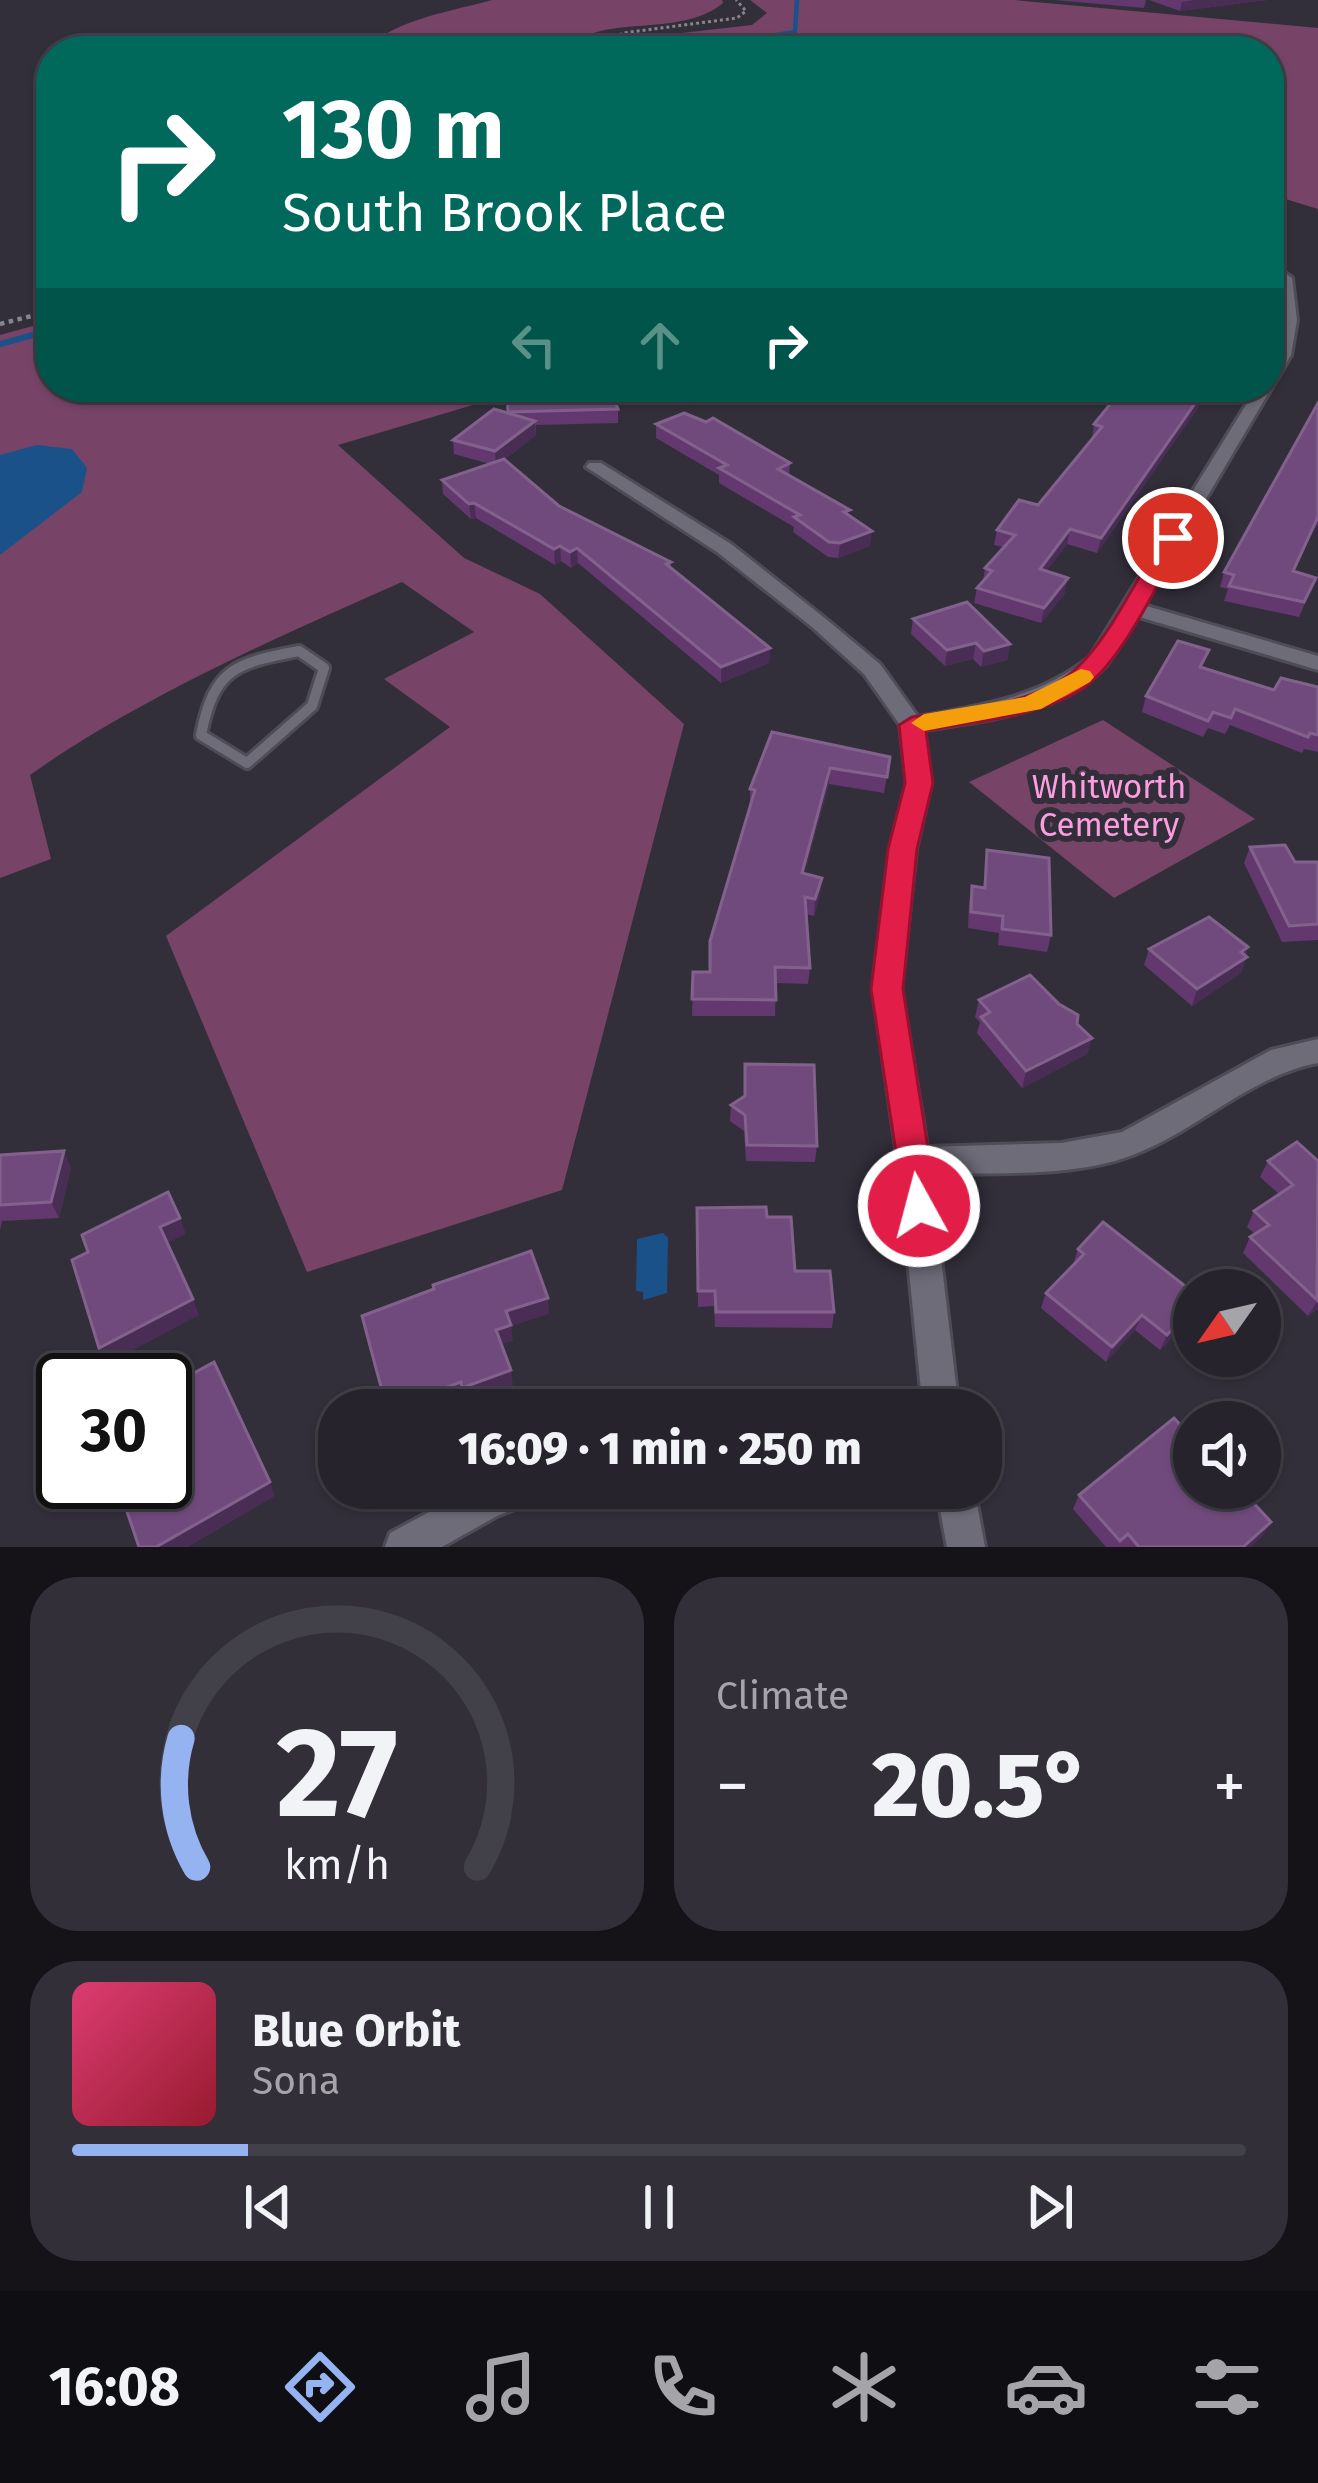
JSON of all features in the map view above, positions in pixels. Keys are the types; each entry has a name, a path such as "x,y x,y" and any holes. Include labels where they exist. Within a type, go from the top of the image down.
{"street":[{"path":"1284,277 1289,350 1284,358"},
{"path":"912,725 1032,704 1073,684 1098,661 1256,402"},
{"path":"595,467 724,548 819,623 872,669 912,725 919,783 903,849 887,989 914,1161 939,1389"},
{"path":"1131,608 1318,663"},
{"path":"914,1161 1061,1156 1128,1144 1281,1058 1318,1051"},
{"path":"404,1547 473,1509"},
{"path":"959,1509 966,1547"}],"lane":[{"path":"299,651 324,668 312,706 247,764 201,735 209,693 248,661 299,651"}],"path":[{"path":"617,36 737,18 746,11 736,0"},
{"path":"0,324 36,315"}],"green space":[{"path":"492,0 723,3 684,20 588,36 384,36 443,12"},
{"path":"750,0 1014,0 1318,28 1318,209 1284,199 1284,36 655,36 752,25 767,13"},
{"path":"36,325 36,402 483,402 338,445 464,558 540,594 684,724 562,1190 307,1272 166,936 450,727 384,679 474,632 402,582 163,695 30,775 51,859 0,878 0,335"},
{"name":"Whitworth Cemetery","path":"1103,720 1255,819 1114,898 969,782"}],"water":[{"path":"37,445 72,449 87,468 82,492 0,555 0,455"},
{"path":"663,1233 668,1238 667,1293 643,1300 643,1292 636,1291 637,1239"}],"building":[{"path":"508,402 615,402 618,409 508,412"},
{"path":"1112,402 1196,402 1101,538 1070,529 1040,569 1068,578 1044,608 977,588 992,571 985,568 1015,535 997,530 1019,500 1038,505 1102,427 1094,424"},
{"path":"1318,403 1318,517 1293,571 1316,578 1304,602 1229,586 1234,575 1224,572"},
{"path":"494,409 535,421 495,451 453,440"},
{"path":"684,413 706,422 713,418 790,463 778,469 850,510 844,512 872,531 840,543 829,542 794,517 800,515 719,468 727,465 656,424"},
{"path":"504,459 559,506 671,562 666,564 770,648 721,667 577,548 570,552 560,546 554,549 469,504 442,480"},
{"path":"967,602 1010,644 984,651 976,643 947,650 913,619"},
{"path":"1178,641 1209,650 1200,667 1274,690 1281,678 1318,687 1318,735 1308,737 1235,709 1231,718 1213,712 1208,721 1146,696"},
{"path":"772,732 890,757 887,777 830,768 802,873 822,878 815,899 805,897 810,968 775,967 776,1000 692,999 693,972 710,972 710,941 755,790 750,789"},
{"path":"1285,845 1295,862 1318,862 1318,924 1289,926 1250,847"},
{"path":"987,850 1049,858 1051,935 1002,929 1003,916 971,912 972,886 985,888"},
{"path":"1209,917 1248,947 1241,952 1247,957 1197,989 1149,949"},
{"path":"1030,975 1059,1004 1078,1015 1077,1024 1092,1038 1026,1071 981,1017 990,1012 979,1000"},
{"path":"745,1064 814,1065 817,1146 747,1145 745,1115 731,1105 745,1096"},
{"path":"1297,1142 1318,1161 1317,1300 1250,1237 1269,1225 1254,1211 1293,1185 1268,1161"},
{"path":"64,1151 51,1202 0,1205 0,1155"},
{"path":"168,1192 180,1218 160,1227 193,1299 99,1348 72,1260 88,1252 82,1235"},
{"path":"766,1207 767,1217 791,1217 795,1271 830,1271 834,1312 716,1312 715,1291 698,1291 697,1208"},
{"path":"1103,1222 1173,1277 1173,1329 1167,1335 1142,1315 1112,1347 1046,1293 1084,1254 1078,1249"},
{"path":"531,1251 548,1298 506,1311 511,1325 496,1330 511,1370 462,1388 461,1382 442,1389 382,1389 362,1316 434,1289 433,1285"},
{"path":"214,1362 270,1482 156,1547 139,1547 126,1509 192,1509 192,1374"},
{"path":"1173,1419 1173,1509 1259,1509 1271,1522 1243,1547 1139,1547 1128,1534 1120,1541 1079,1495"}],"waterway":[{"path":"769,36 795,32 797,0"},
{"path":"0,344 36,334"}],"slow traffic":[{"path":"924,723 1032,704 1081,677"}],"route":[{"path":"919,1206 887,989 903,849 919,783 912,725 1032,704 1073,684 1098,661 1173,538"}]}
